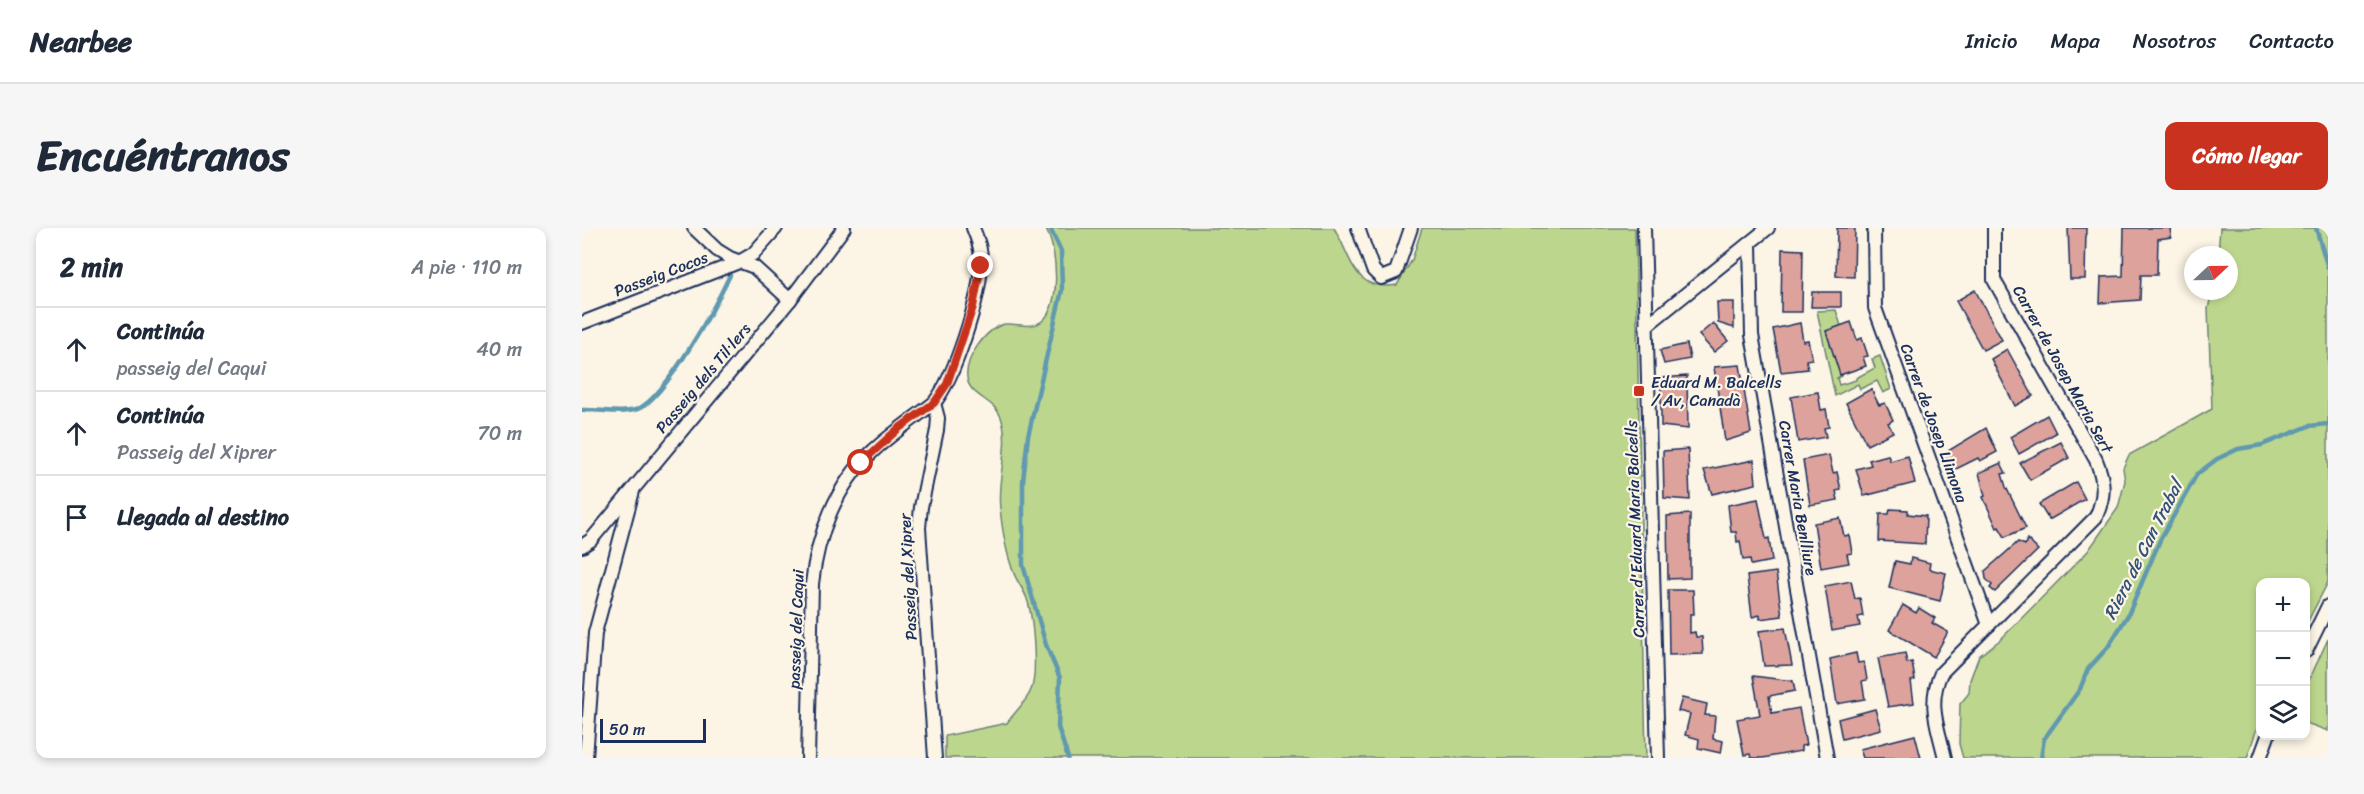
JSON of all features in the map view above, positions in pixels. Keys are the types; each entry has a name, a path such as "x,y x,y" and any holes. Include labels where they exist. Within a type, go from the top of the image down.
{"street":[{"path":"694,228 717,250 754,267 790,300"},
{"name":"Passeig Cocos","path":"582,323 740,262 753,254 776,228"},
{"name":"Passeig dels Til·lers","path":"582,546 591,540 790,300 844,228"},
{"path":"934,403 952,374 980,276 980,248 973,228"},
{"path":"1358,228 1373,270 1378,276 1384,278 1396,272 1411,228"},
{"name":"Carrer d'Eduard Maria Balcells","path":"1644,228 1658,758"},
{"path":"1646,326 1768,228"},
{"name":"Carrer de Josep Llimona","path":"1874,228 1875,308 1989,625"},
{"name":"Carrer de Josep Maria Sert","path":"1945,758 1932,702 1941,674 2096,517 2104,498 2103,476 2096,460 1994,280 1994,228"},
{"name":"Carrer Maria Benlliure","path":"1750,243 1752,335 1827,758"},
{"name":"passeig del Caqui","path":"808,758 812,584 816,555 831,510 854,471 866,458 898,429 934,403"},
{"name":"Passeig del Xiprer","path":"934,403 938,418 937,430 921,507 919,528 935,758"},
{"path":"586,758 595,633 634,487"},
{"path":"2310,643 2328,606"},
{"path":"2260,758 2266,740"}],"green space":[{"path":"1045,228 1334,228 1350,261 1362,278 1371,284 1382,286 1397,285 1412,260 1422,228 1635,228 1646,758 945,758 945,736 1007,723 1027,698 1033,682 1034,645 1029,607 1026,595 1014,575 1001,516 999,497 1004,428 998,411 972,389 967,377 967,369 978,345 991,331 1005,324 1029,326 1045,318 1051,307 1056,279 1053,250"},
{"path":"2220,228 2328,228 2328,582 2310,617 2310,578 2256,578 2256,731 2247,758 1963,758 1959,744 1960,704 1969,693 1970,680 1979,656 2000,640 2088,551 2118,508 2125,481 2123,468 2129,455 2212,409 2208,309 2210,300 2238,300 2238,246 2219,246"},
{"path":"1836,310 1841,326 1826,331 1841,376 1837,378 1839,385 1856,380 1875,368 1872,359 1880,356 1891,389 1883,393 1877,381 1860,389 1858,384 1835,396 1817,311"},
{"path":"2328,639 2328,731 2310,724 2310,678"}],"building":[{"path":"1837,228 1855,228 1854,277 1836,276"},
{"path":"2068,228 2086,228 2085,279 2070,279"},
{"path":"2124,228 2170,228 2171,237 2158,239 2157,275 2141,275 2140,300 2100,303 2101,277 2123,276"},
{"path":"1782,249 1803,250 1802,312 1781,312"},
{"path":"1975,290 2002,340 1983,350 1956,301"},
{"path":"1812,292 1841,292 1841,307 1811,307"},
{"path":"1717,302 1734,302 1734,328 1718,323"},
{"path":"1851,322 1857,340 1862,338 1868,356 1863,357 1866,366 1840,375 1826,331"},
{"path":"1713,323 1728,341 1714,352 1699,335"},
{"path":"1800,323 1803,341 1808,340 1812,359 1806,360 1808,369 1781,372 1773,329"},
{"path":"1687,344 1690,359 1664,364 1660,350"},
{"path":"2007,349 2033,396 2015,406 1991,359"},
{"path":"1740,365 1751,433 1725,441 1714,367"},
{"path":"1687,376 1688,429 1661,426 1661,378"},
{"path":"1871,389 1879,405 1885,403 1893,420 1888,423 1893,432 1867,445 1846,403"},
{"path":"1818,392 1821,410 1826,409 1829,427 1824,428 1826,437 1798,442 1791,397"},
{"path":"2047,415 2056,433 2019,454 2010,437"},
{"path":"1986,428 1997,452 1980,461 1978,458 1950,472 1943,454"},
{"path":"2061,442 2069,458 2030,480 2020,463"},
{"path":"1688,449 1690,500 1664,498 1663,451"},
{"path":"1829,455 1833,473 1837,472 1841,490 1836,491 1838,500 1810,505 1803,460"},
{"path":"1888,455 1890,461 1908,456 1915,483 1864,496 1856,469 1871,465 1869,460"},
{"path":"1754,460 1756,484 1712,494 1704,470"},
{"path":"2001,463 2006,473 2002,474 2006,487 2026,528 2005,537 1999,527 1997,528 1983,497 1985,496 1979,473"},
{"path":"2076,482 2085,499 2049,520 2039,504"},
{"path":"1758,499 1766,539 1769,538 1772,561 1751,565 1750,559 1743,560 1736,532 1731,532 1728,505"},
{"path":"1890,509 1908,510 1908,514 1926,516 1925,544 1879,541 1880,514 1889,514"},
{"path":"1690,514 1690,578 1668,579 1667,516"},
{"path":"1840,518 1844,536 1849,535 1852,553 1847,554 1849,563 1821,568 1814,523"},
{"path":"2027,539 2038,550 1995,592 1990,588 1992,585 1986,579 1985,571 2018,542 2025,545"},
{"path":"1911,558 1930,563 1929,569 1946,573 1940,601 1889,588 1895,561 1910,564"},
{"path":"1776,572 1782,616 1760,619 1760,615 1752,617 1747,576"},
{"path":"1851,581 1855,599 1860,598 1863,616 1858,617 1860,626 1832,631 1825,586"},
{"path":"1668,590 1693,590 1694,614 1690,614 1690,633 1695,632 1696,637 1702,637 1703,654 1669,655"},
{"path":"1903,605 1916,613 1919,608 1935,618 1932,623 1948,632 1934,657 1889,630"},
{"path":"1785,628 1792,665 1764,666 1759,631"},
{"path":"1856,653 1858,663 1864,662 1867,680 1862,681 1865,699 1837,704 1830,659"},
{"path":"1905,653 1907,663 1912,662 1915,680 1911,681 1914,703 1888,707 1878,658"},
{"path":"1753,676 1793,681 1795,691 1769,696 1772,713 1799,708 1806,745 1801,746 1801,751 1763,758 1751,758 1750,754 1744,755 1737,719 1760,715"},
{"path":"1682,698 1707,704 1705,715 1715,716 1713,739 1723,741 1721,753 1698,748 1699,739 1685,735 1690,714 1678,711"},
{"path":"1875,709 1881,729 1842,739 1838,719"},
{"path":"1915,735 1921,758 1863,758 1860,749"}],"waterway":[{"path":"1050,228 1061,251 1062,290 1028,436 1023,481 1023,565 1046,645 1060,678 1058,727 1068,758"},
{"name":"Riera de Can Trabal","path":"2316,228 2328,268"},
{"path":"582,410 631,411 649,401 676,369 689,349 730,275"},
{"name":"Riera de Can Trabal","path":"2041,758 2044,739 2080,689 2088,669 2108,647 2128,615 2160,540 2197,474 2217,459 2238,449 2262,445 2309,426 2328,424"}],"place":[{"name":"Eduard M. Balcells / Av, Canadà","path":"1639,391"}],"route":[{"path":"861,463 898,429 934,403 947,384 973,307 981,266"}]}
